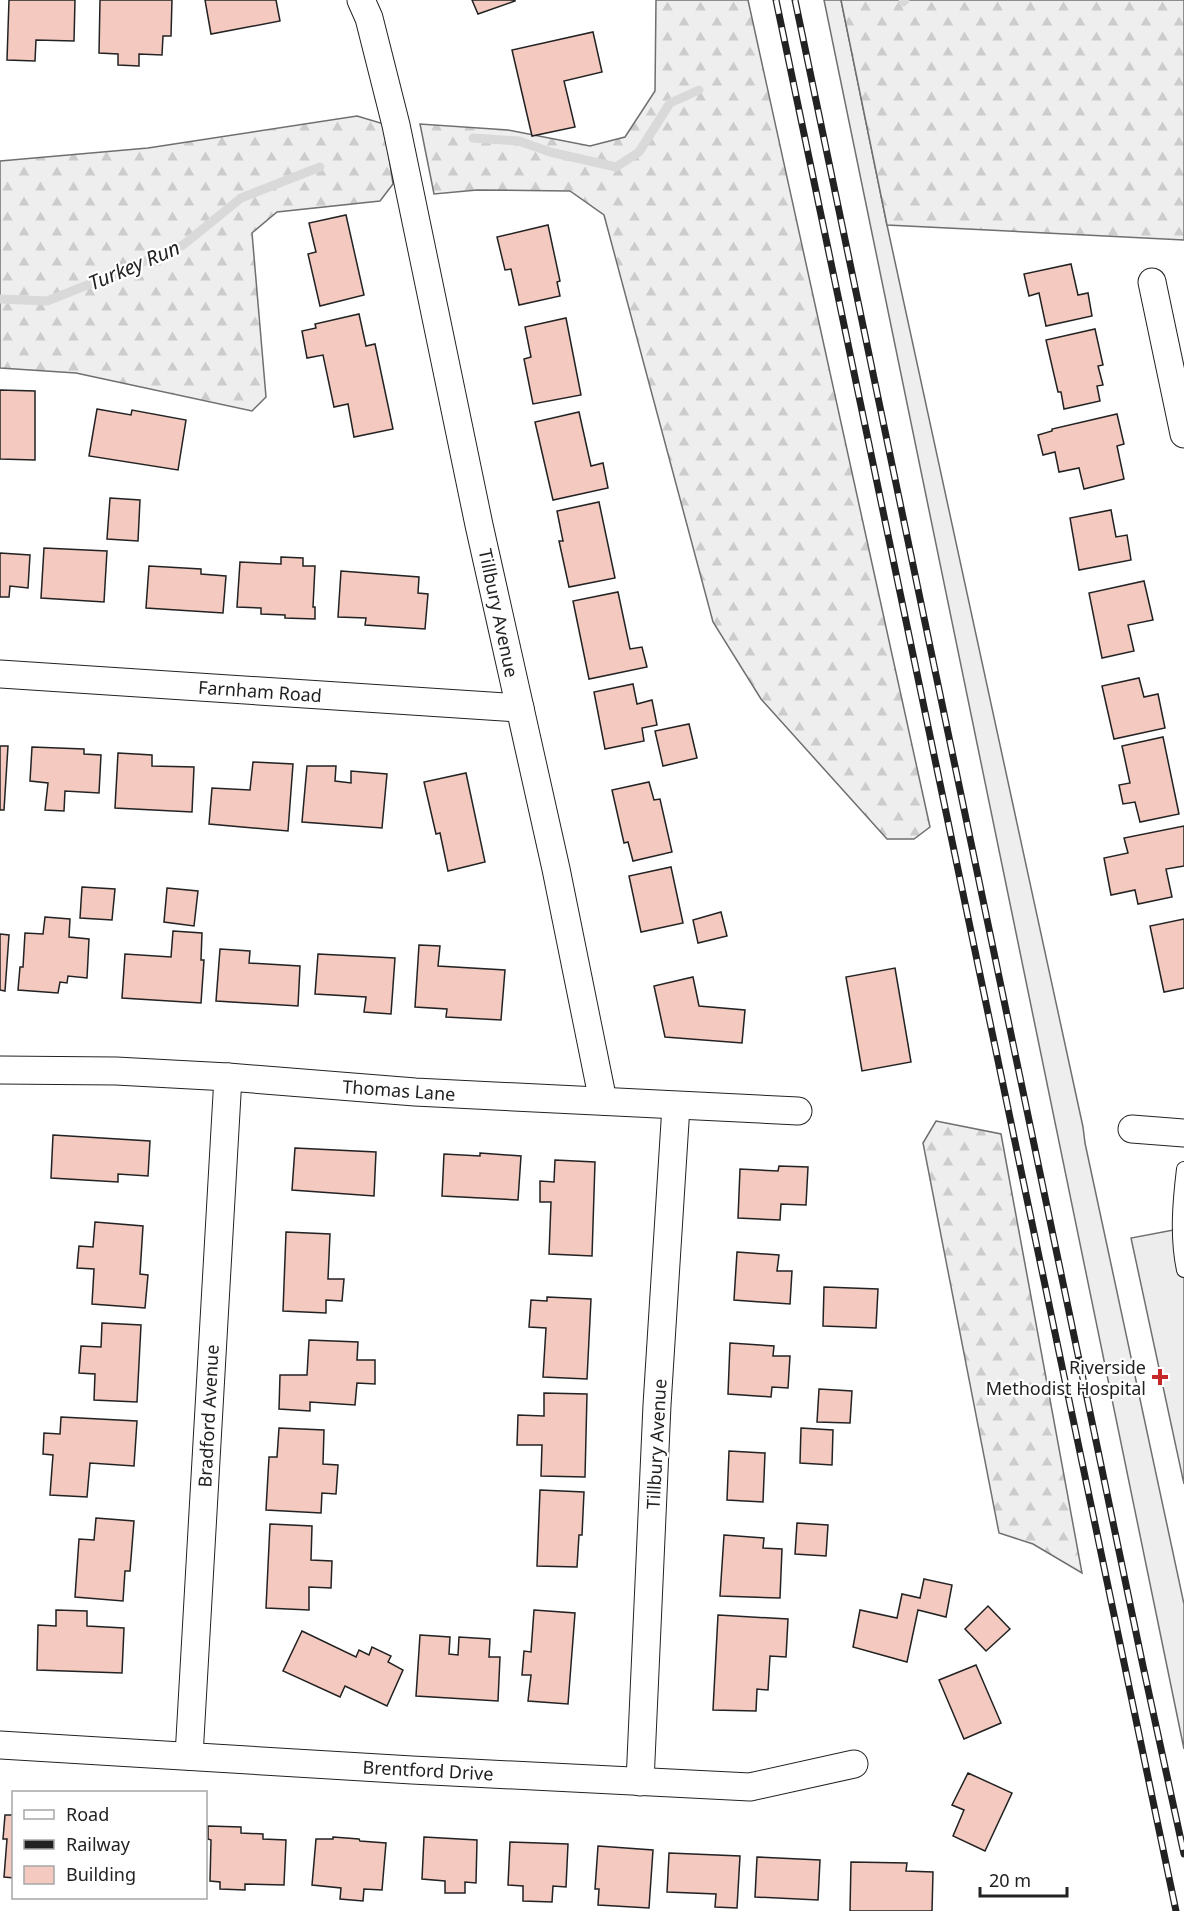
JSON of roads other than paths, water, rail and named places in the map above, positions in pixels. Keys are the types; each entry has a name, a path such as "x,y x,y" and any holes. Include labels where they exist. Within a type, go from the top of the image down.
{"street":[{"name":"Tillbury Avenue","path":"361,0 369,18 396,125 479,525 556,869 603,1101"},
{"path":"1152,282 1184,434"},
{"name":"Farnham Road","path":"0,674 520,708"},
{"name":"Thomas Lane","path":"0,1070 116,1071 228,1077 415,1092 798,1111"},
{"name":"Bradford Avenue","path":"189,1756 228,1077"},
{"name":"Tillbury Avenue","path":"640,1782 657,1405 676,1106"},
{"path":"1132,1130 1184,1133"},
{"name":"Brentford Drive","path":"0,1745 750,1787 854,1764"}],"lane":[{"path":"1184,1168 1180,1210 1184,1270"}],"waterway":[{"name":"Turkey Run","path":"473,138 519,141 550,152 616,167 639,152 670,103 699,90"},
{"name":"Turkey Run","path":"0,299 47,301 100,280 183,245 241,198 320,167"}],"railway":[{"path":"776,0 1176,1911"},
{"path":"795,0 1184,1854"}],"place":[{"name":"Riverside Methodist Hospital","path":"1160,1377"}]}
